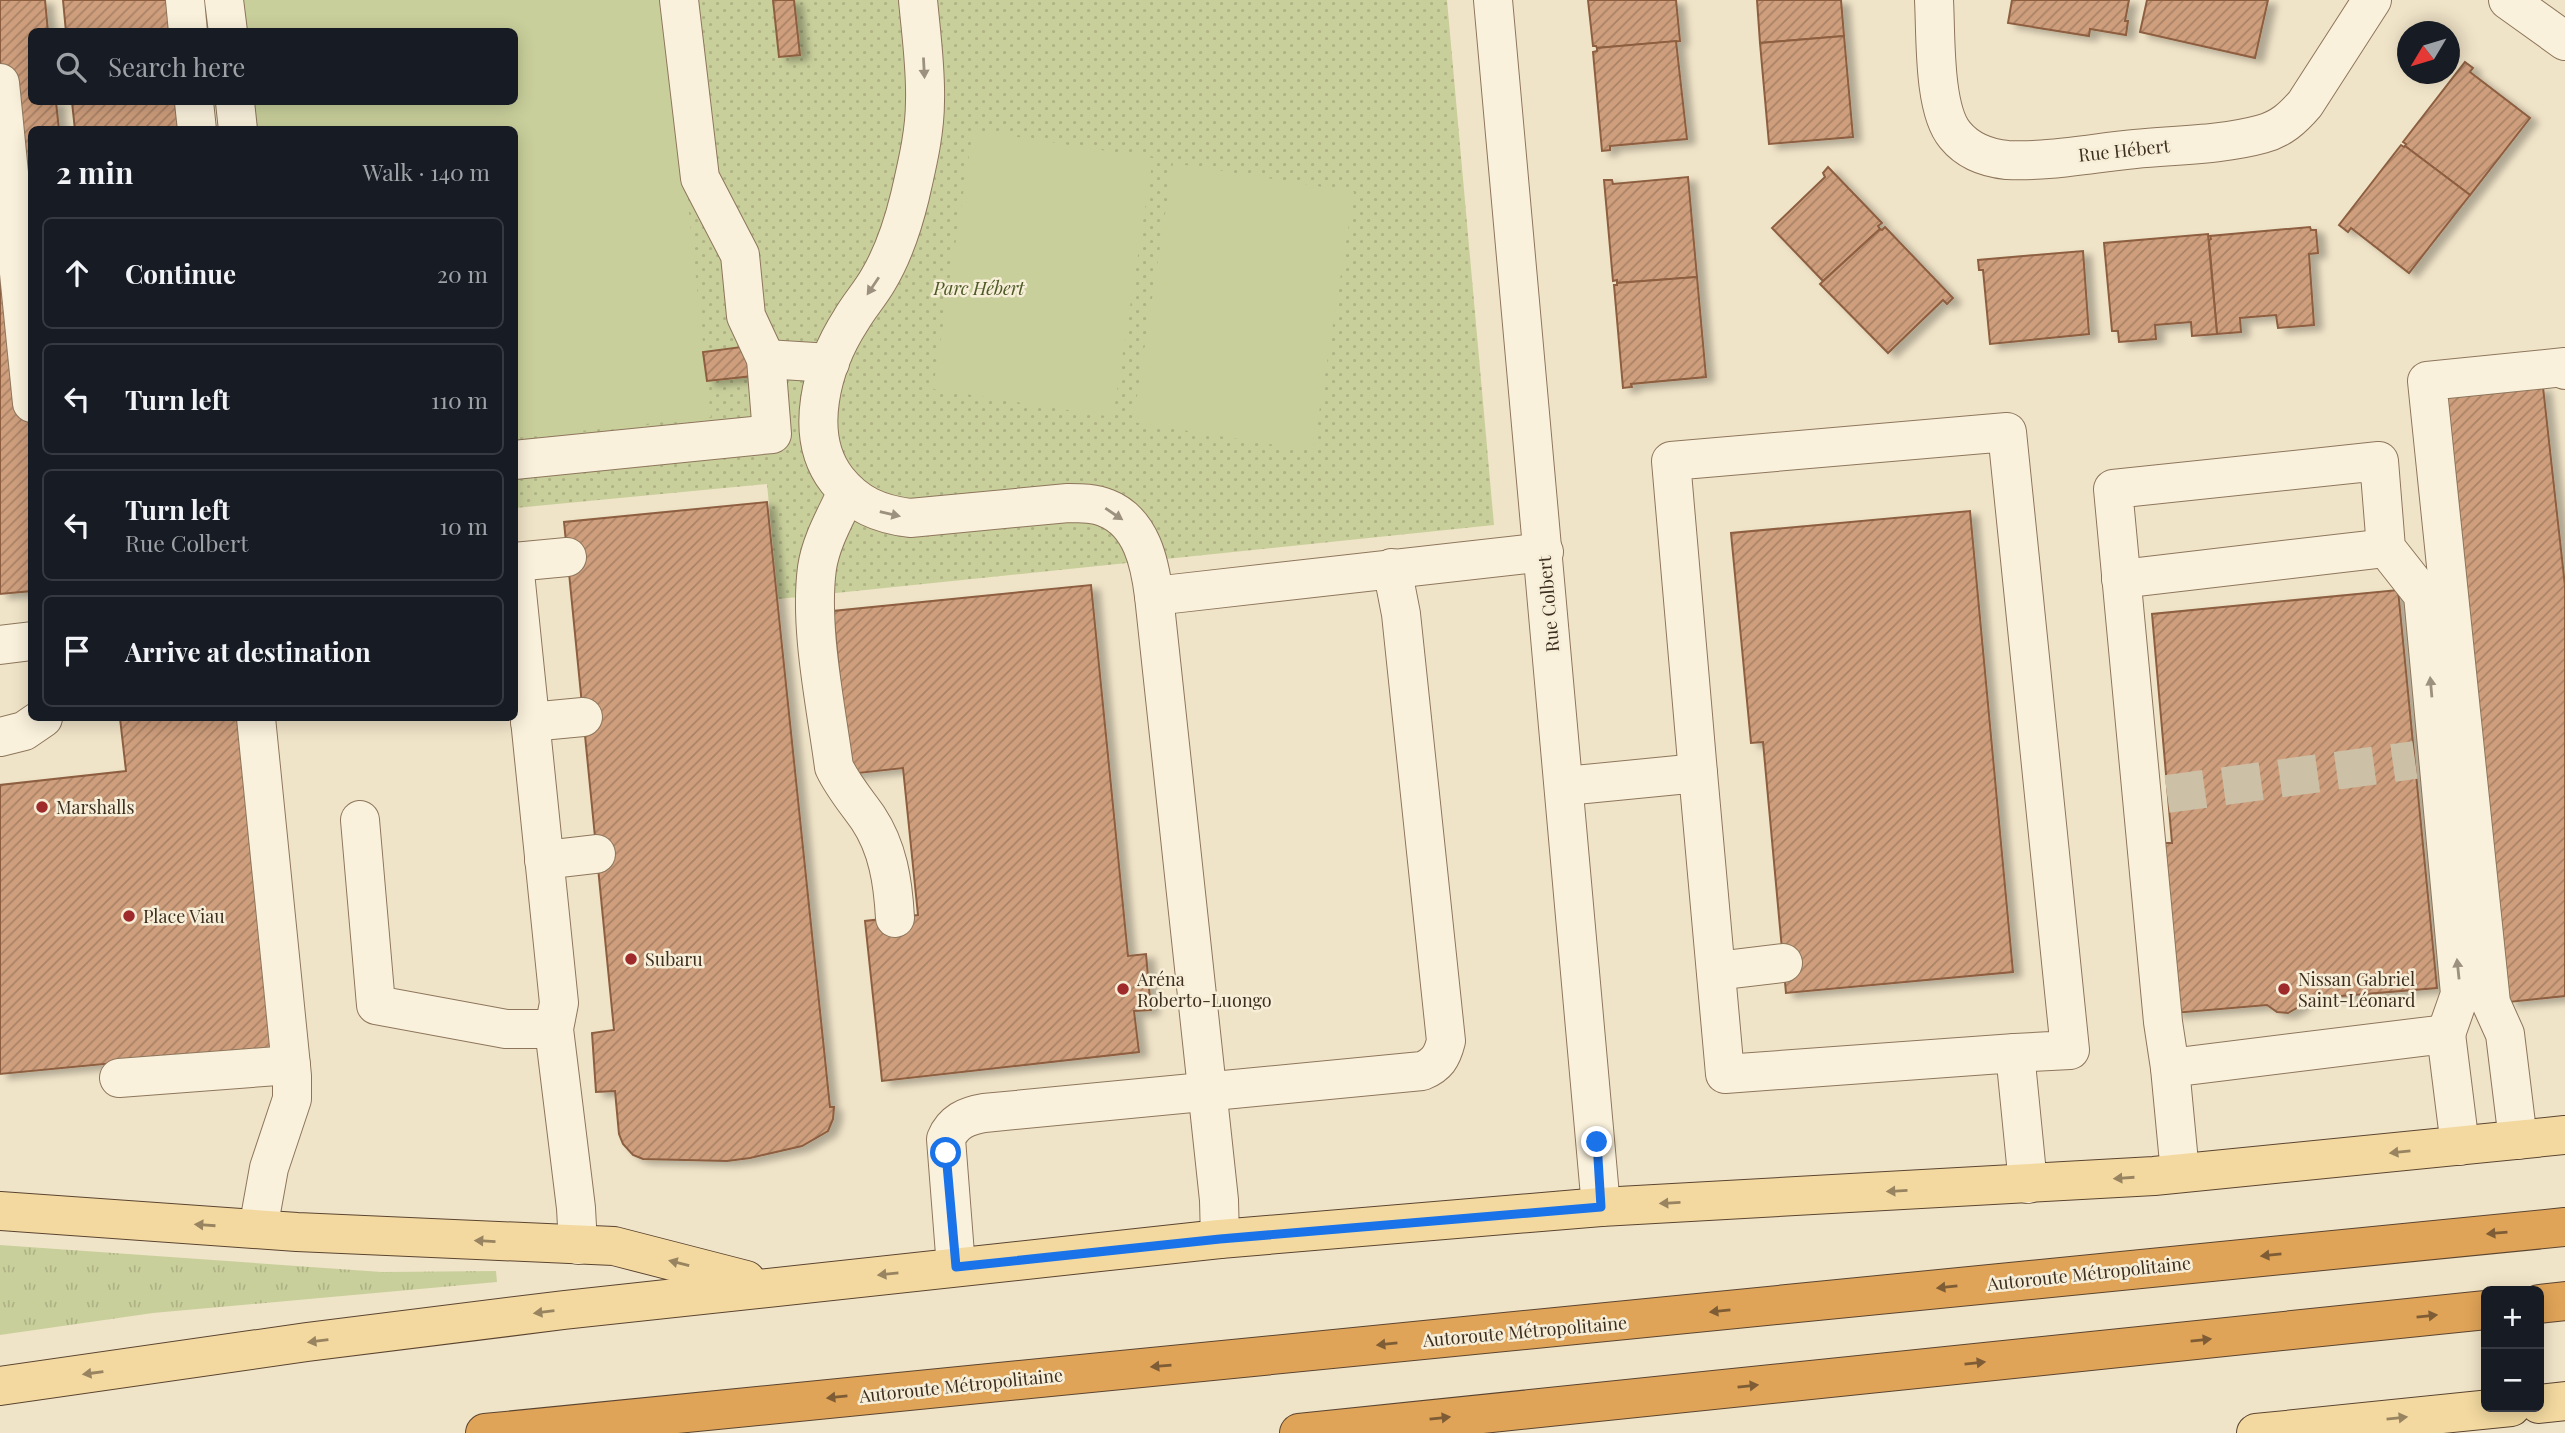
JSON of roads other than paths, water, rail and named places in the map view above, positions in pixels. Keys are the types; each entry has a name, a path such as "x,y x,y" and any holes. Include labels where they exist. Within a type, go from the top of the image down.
{"highway":[{"name":"Autoroute Métropolitaine","path":"485,1433 2565,1227"},
{"path":"2544,1303 2565,1301"},
{"path":"1299,1433 2481,1311"}],"main road":[{"path":"0,1386 306,1342 769,1286 1220,1239 1601,1207 2180,1173 2565,1136"},
{"path":"0,1210 258,1229 614,1246 769,1286"},
{"path":"2544,1403 2565,1401"},
{"path":"2256,1433 2481,1410"}],"street":[{"path":"185,0 188,28"},
{"path":"224,0 228,28"},
{"path":"518,460 772,434 766,359 746,316 740,255 700,178 680,0"},
{"path":"918,0 925,102 921,142 910,197 894,248 879,279 849,322 831,363 820,400 818,428 821,449 833,474 847,492 867,507 888,515 910,518 1068,503 1108,508 1122,519 1145,548 1154,596 1219,1200 1220,1239"},
{"name":"Rue Colbert","path":"1493,0 1601,1207"},
{"name":"Rue Hébert","path":"1934,0 1941,103 1946,121 1970,150 2005,160 2217,141 2262,134 2280,128 2305,104 2372,0"},
{"path":"2508,0 2565,41"},
{"path":"0,83 28,363"},
{"path":"194,105 197,126"},
{"path":"235,105 238,126"},
{"path":"766,359 831,363"},
{"path":"2518,1140 2505,1034 2491,1003 2427,381 2565,367 2565,370"},
{"path":"2007,432 2070,1050 1725,1074 1716,971 1671,461 2007,432"},
{"path":"2180,1173 2170,1068 2154,794 2121,579 2112,489 2379,461 2386,548 2423,595 2426,758 2460,994 2446,1034 2460,1146"},
{"path":"847,492 825,539 817,566 814,612 834,767 879,837 889,868 895,918"},
{"path":"2121,579 2386,548"},
{"path":"1154,596 1544,552"},
{"path":"518,563 567,557"},
{"path":"956,1267 946,1139 956,1123 965,1118 984,1113 1422,1071 1434,1066 1443,1055 1446,1041 1411,703 1401,614 1392,568"},
{"path":"518,603 559,1003 554,1029 578,1245"},
{"path":"0,645 28,642"},
{"path":"530,722 583,717"},
{"path":"0,737 24,731 39,721"},
{"path":"256,721 291,1065 292,1099 269,1168 258,1229"},
{"path":"1565,786 1698,773"},
{"path":"360,820 376,1005 506,1028 554,1029"},
{"path":"544,860 596,854"},
{"path":"1716,971 1783,963"},
{"path":"2170,1068 2446,1034"},
{"path":"2015,1053 2028,1184"},
{"path":"119,1078 291,1065"}],"tunnel":[{"path":"2167,794 2415,760"}],"place":[{"name":"Marshalls","path":"42,807"},
{"name":"Place Viau","path":"129,916"},
{"name":"Subaru","path":"631,959"},
{"name":"Aréna Roberto-Luongo","path":"1123,989"},
{"name":"Nissan Gabriel Saint-Léonard","path":"2284,989"}],"park label":[{"name":"Parc Hébert","path":"979,288"}]}
